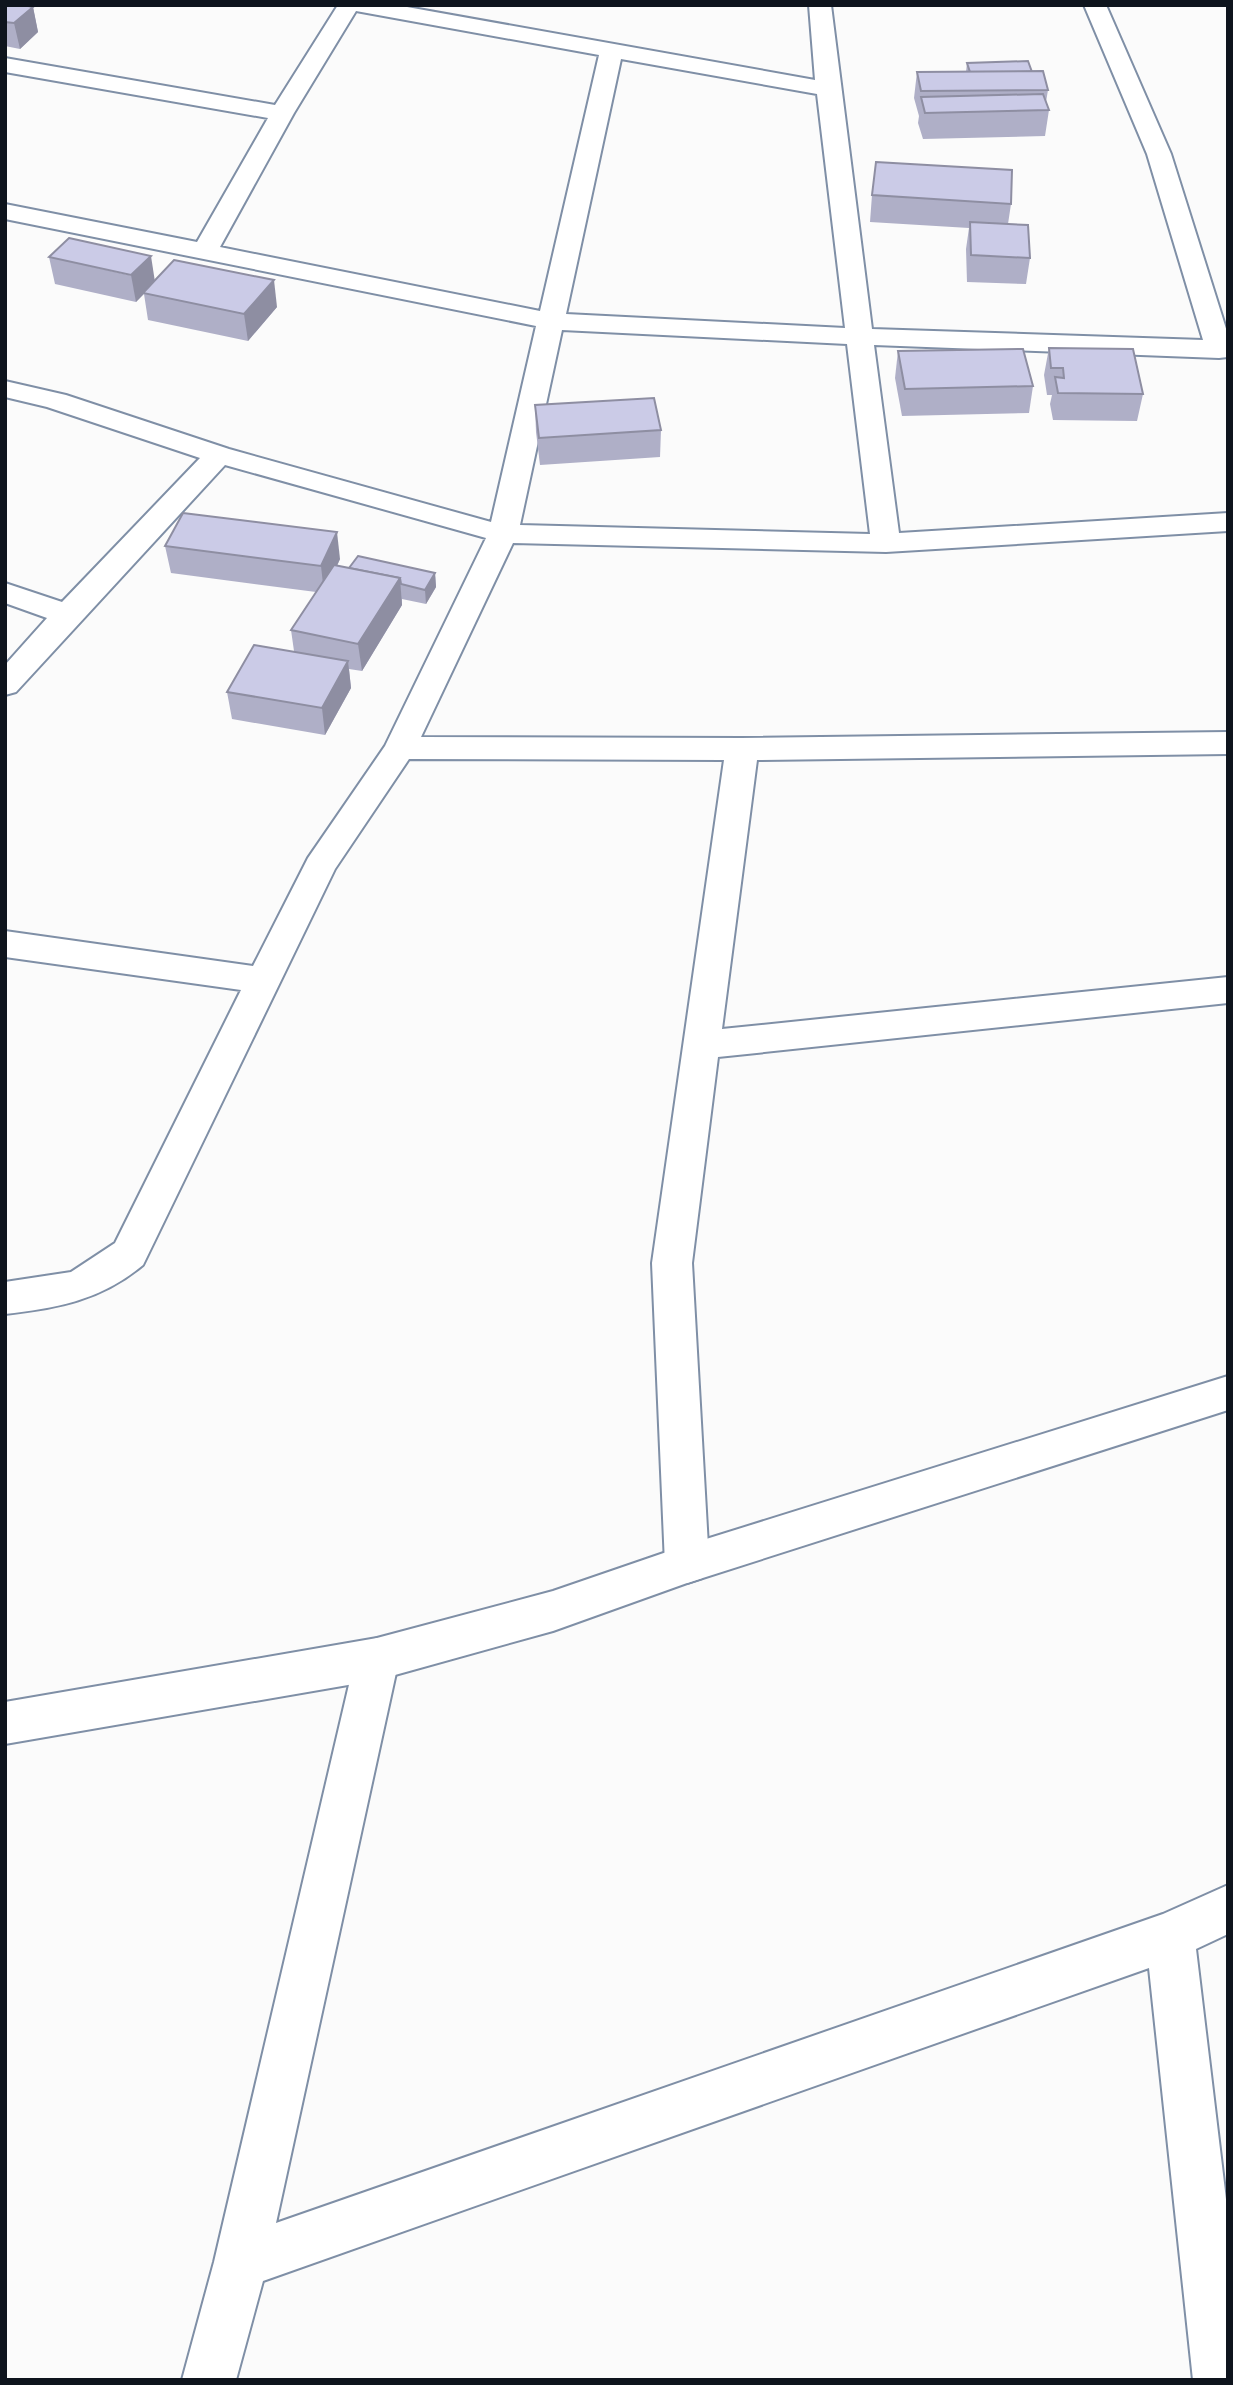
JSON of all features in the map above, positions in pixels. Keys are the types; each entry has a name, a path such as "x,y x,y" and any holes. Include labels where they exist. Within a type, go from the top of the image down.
{"street":[{"path":"205,251 282,113 349,5"},
{"path":"356,5 828,89"},
{"path":"820,5 828,89 886,543"},
{"path":"5,211 550,321 861,337 1223,350 1159,154 1095,5"},
{"path":"5,1298 72,1290 104,1276 129,1254 320,866 401,748 503,534 612,50"},
{"path":"5,65 282,113"},
{"path":"5,389 55,401 219,455 503,534 886,543 1228,522"},
{"path":"5,685 66,615 219,455"},
{"path":"5,592 66,615"},
{"path":"401,748 742,749 1228,743"},
{"path":"687,1564 672,1264 742,749"},
{"path":"5,944 263,980"},
{"path":"702,1045 1228,990"},
{"path":"5,1723 377,1659 553,1611 687,1564 1228,1393"},
{"path":"209,2380 241,2262 377,1659"},
{"path":"241,2262 1170,1936 1228,1909"},
{"path":"1170,1936 1220,2380"}],"building":[{"path":"5,5 33,7 14,23 5,22"},
{"path":"1028,61 1032,72 970,72 967,63"},
{"path":"1043,71 1048,90 921,91 917,72"},
{"path":"1043,94 1049,110 925,113 921,97"},
{"path":"876,162 1012,170 1011,204 872,195"},
{"path":"970,222 1028,225 1030,258 971,255"},
{"path":"69,238 151,256 131,275 49,257"},
{"path":"174,260 274,280 244,314 143,293"},
{"path":"1049,348 1133,349 1143,394 1058,393 1055,377 1064,378 1063,368 1051,368"},
{"path":"1023,349 1033,386 905,389 898,351"},
{"path":"654,398 661,430 539,438 535,405"},
{"path":"183,513 337,532 321,566 165,546"},
{"path":"358,556 435,573 425,590 401,584 400,578 349,568"},
{"path":"334,565 400,578 358,644 291,630"},
{"path":"254,645 348,661 322,708 227,692"}]}
